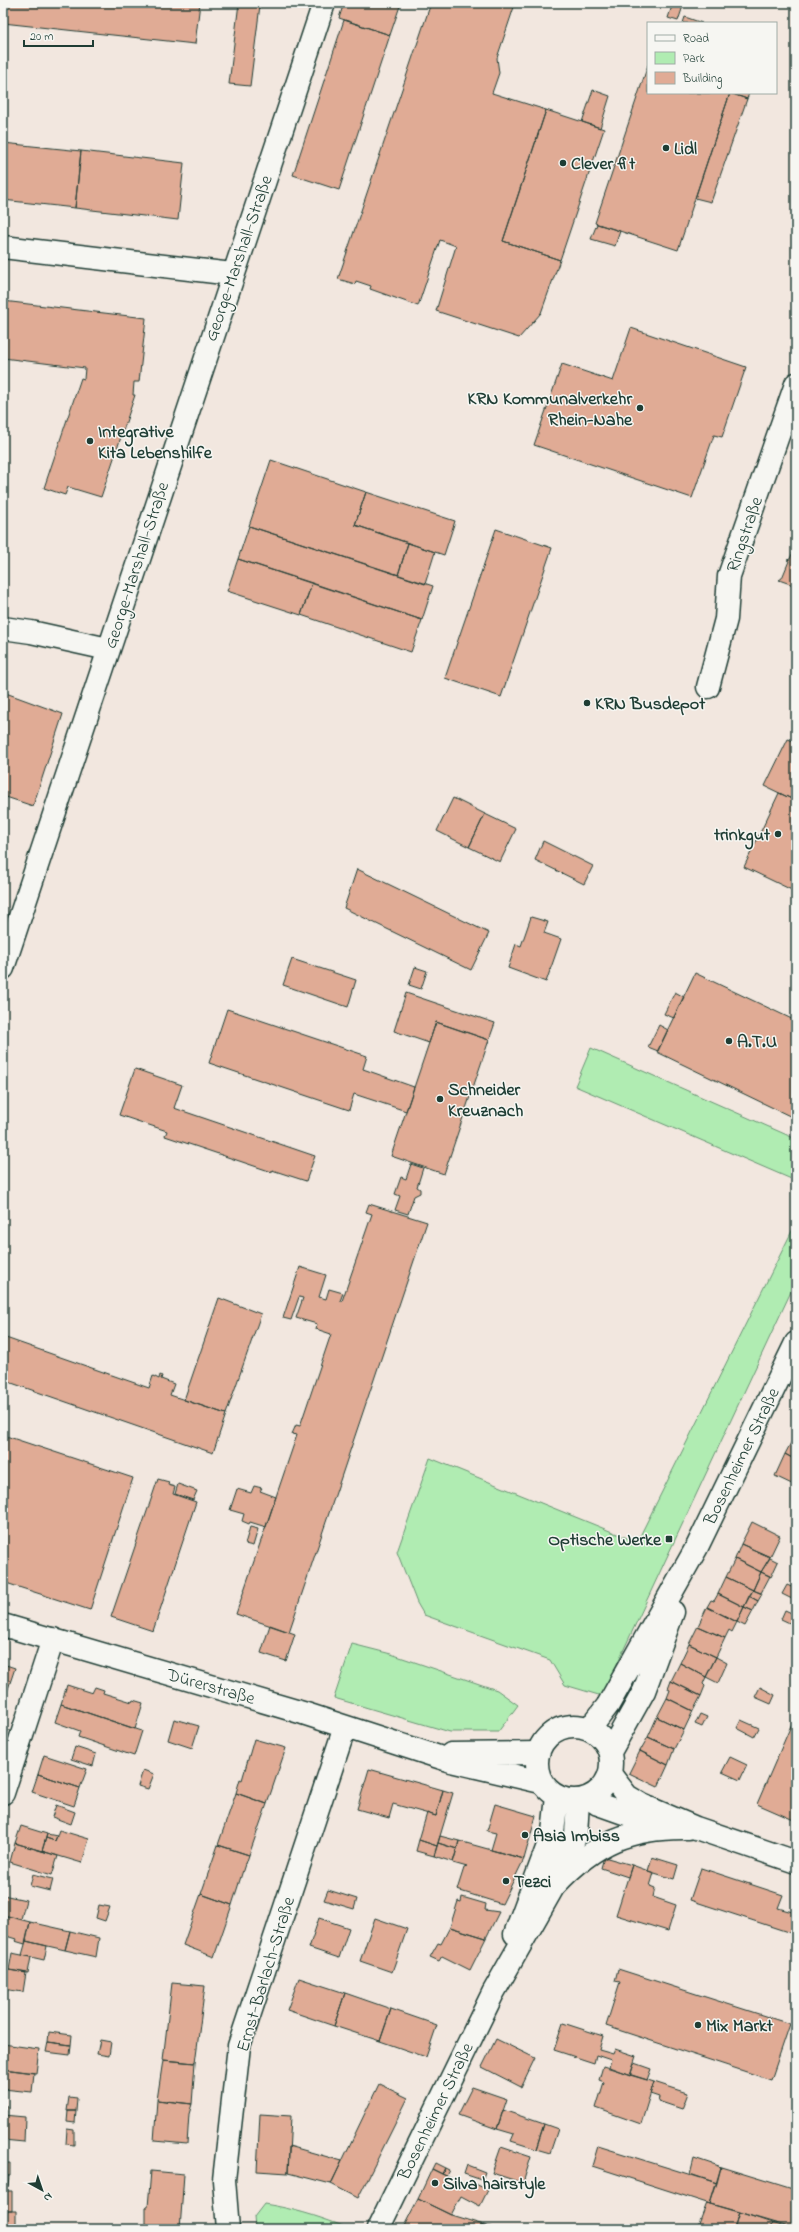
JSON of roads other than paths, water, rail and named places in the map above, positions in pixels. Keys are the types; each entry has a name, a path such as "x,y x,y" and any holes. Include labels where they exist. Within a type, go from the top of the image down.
{"street":[{"name":"George-Marshall-Straße","path":"3,968 232,274 324,3"},
{"path":"3,247 232,274"},
{"name":"Ringstraße","path":"708,688 726,619 729,576 796,384"},
{"path":"3,628 31,632 108,649"},
{"name":"Bosenheimer Straße","path":"587,1728 608,1705 696,1547 796,1344"},
{"name":"Bosenheimer Straße","path":"610,1752 630,1720 644,1691 696,1547"},
{"name":"Dürerstraße","path":"3,1625 303,1713 549,1790"},
{"path":"3,1793 53,1639"},
{"path":"583,1799 605,1784 610,1774 610,1752 605,1742 597,1733 587,1728 578,1726 561,1728 546,1739 538,1753 536,1763 549,1790 567,1800 583,1799 664,1828"},
{"name":"Ernst-Barlach-Straße","path":"228,2229 224,2180 239,2046 345,1727"},
{"name":"Dürerstraße","path":"418,1750 454,1755 538,1753"},
{"path":"610,1774 621,1790 642,1805 696,1828 796,1862"},
{"name":"Bosenheimer Straße","path":"493,1993 553,1832 549,1790"},
{"name":"Bosenheimer Straße","path":"378,2229 493,1993 552,1889 576,1835 583,1799"},
{"path":"552,1889 575,1863 593,1851 628,1834 664,1828 696,1828"}],"place":[{"name":"Lidl","path":"666,148"},
{"name":"Clever fit","path":"563,163"},
{"name":"KRN Kommunalverkehr Rhein-Nahe","path":"640,408"},
{"name":"Integrative Kita Lebenshilfe","path":"90,441"},
{"name":"KRN Busdepot","path":"587,703"},
{"name":"trinkgut","path":"778,834"},
{"name":"A.T.U","path":"729,1041"},
{"name":"Schneider Kreuznach","path":"440,1099"},
{"name":"Optische Werke","path":"669,1539"},
{"name":"Asia Imbiss","path":"525,1835"},
{"name":"Tezci","path":"506,1881"},
{"name":"Mix Markt","path":"698,2025"},
{"name":"Silva hairstyle","path":"435,2183"}]}
